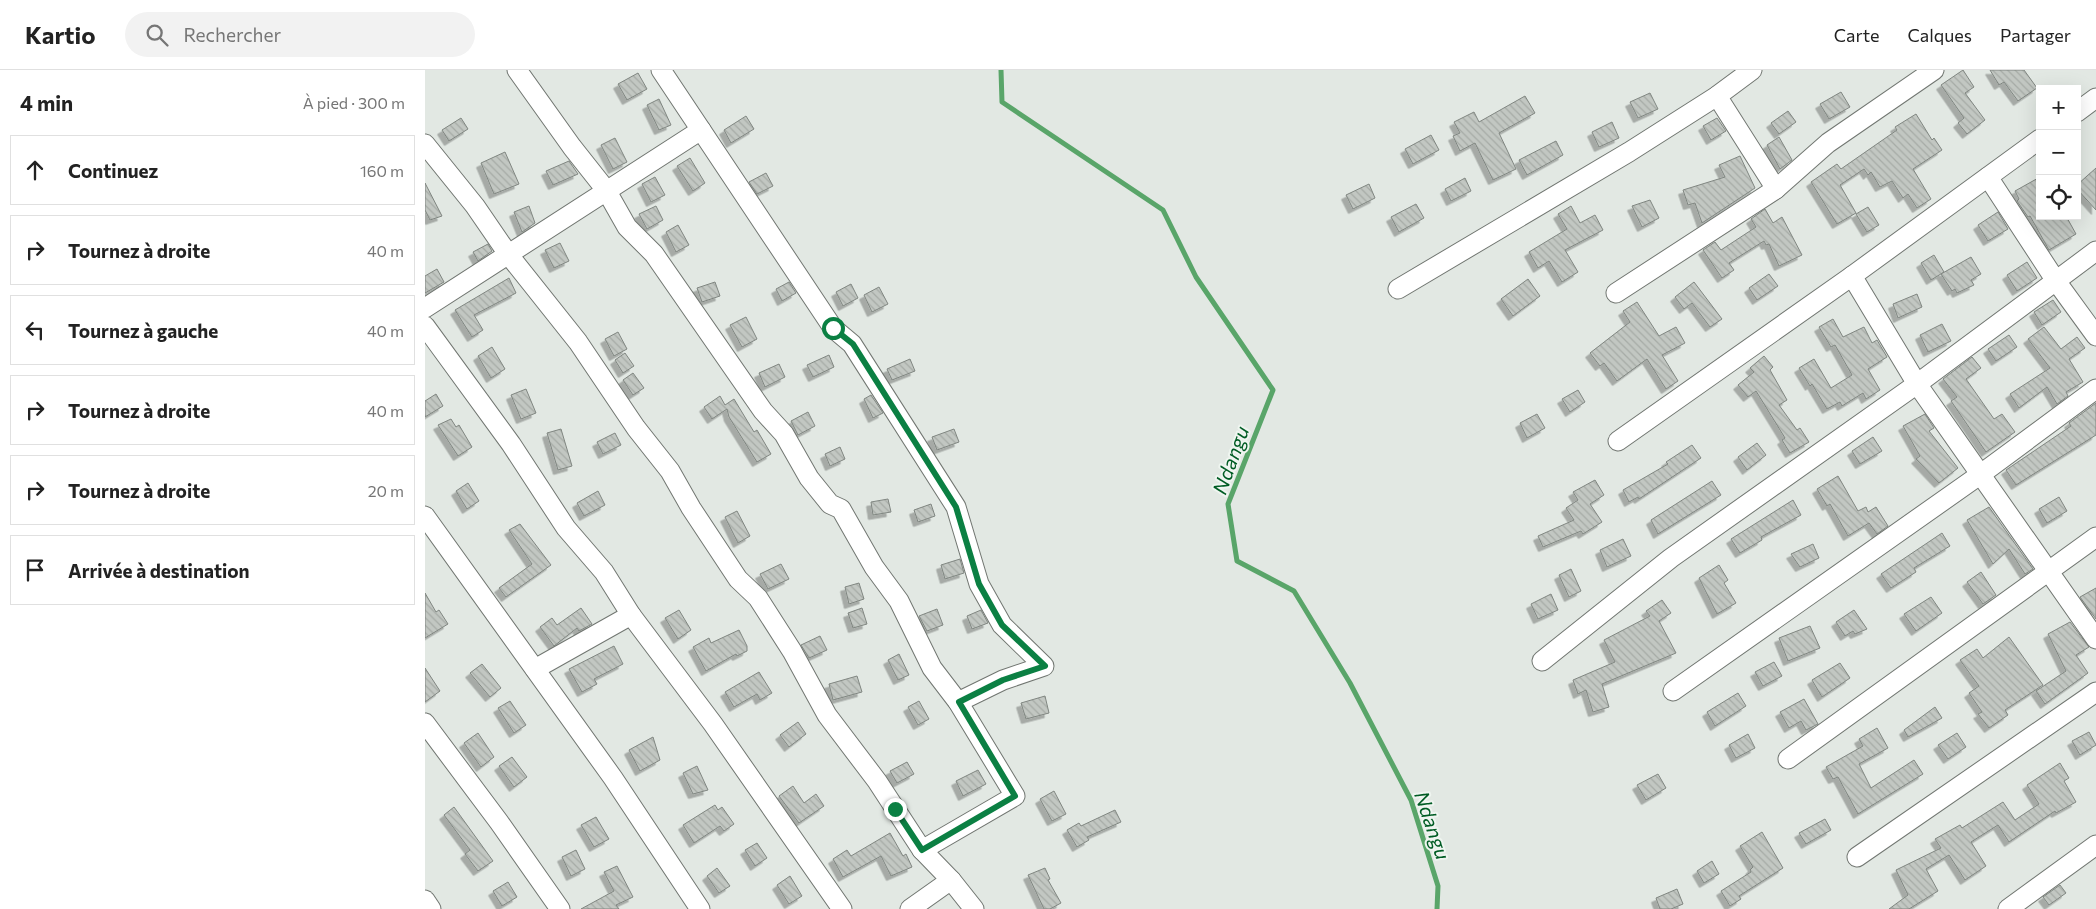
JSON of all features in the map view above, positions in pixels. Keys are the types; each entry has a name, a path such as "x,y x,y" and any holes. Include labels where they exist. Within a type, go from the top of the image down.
{"street":[{"path":"517,70 572,147 606,190 627,226 654,254 763,411 784,434 809,478 830,504 841,509 874,567 899,601 932,668 959,702 1015,796 922,850"},
{"path":"661,70 833,328 853,344 928,460 956,507 979,584 1002,625 1045,666 1003,680 959,702"},
{"path":"1398,289 1717,96 1752,70"},
{"path":"1616,293 1776,189 1828,143 1934,70"},
{"path":"1717,96 1776,189"},
{"path":"2081,109 2096,98"},
{"path":"425,308 701,130"},
{"path":"1618,441 1852,276 2036,142"},
{"path":"425,144 475,206 508,254 578,342 636,428 670,471 691,508 738,579 758,598 792,651 827,715 877,781 922,850 951,880 974,909"},
{"path":"1988,177 2056,281 2096,336"},
{"path":"1542,661 1671,558 1917,384 2096,251"},
{"path":"1852,276 1917,384 2096,639"},
{"path":"425,326 511,444 565,528 604,572 631,615 713,724 842,909"},
{"path":"1673,691 1981,474 2096,389"},
{"path":"425,516 613,778 700,909"},
{"path":"1788,759 2096,537"},
{"path":"535,670 631,615"},
{"path":"1857,857 2096,692"},
{"path":"425,723 499,822 560,909"},
{"path":"2008,909 2096,845"},
{"path":"910,909 951,880"},
{"path":"425,900 431,909"}],"building":[{"path":"1963,70 1974,87 1965,93 1985,120 1967,134 1958,123 1964,118 1941,85"},
{"path":"1990,70 2024,70 2036,89 2018,101 2004,82 1999,85"},
{"path":"638,73 647,89 627,100 618,84"},
{"path":"1841,92 1850,107 1829,119 1820,104"},
{"path":"1650,93 1658,109 1638,118 1630,102"},
{"path":"1525,96 1535,113 1499,133 1516,169 1493,180 1475,143 1460,151 1453,136 1460,133 1454,122 1474,112 1479,122"},
{"path":"659,99 671,125 659,130 647,105"},
{"path":"1788,111 1796,122 1779,134 1771,123"},
{"path":"1916,114 1932,140 1934,138 1942,150 1913,169 1931,199 1917,208 1908,194 1903,198 1892,181 1880,187 1871,172 1868,175 1864,169 1840,185 1856,213 1837,224 1811,182 1837,164 1841,169 1897,130 1895,127"},
{"path":"746,116 754,129 731,143 724,130"},
{"path":"461,118 468,129 449,141 442,130"},
{"path":"1717,118 1726,131 1711,140 1703,126"},
{"path":"1612,122 1619,138 1599,147 1592,132"},
{"path":"1431,135 1439,150 1413,164 1405,149"},
{"path":"1779,137 1792,160 1780,169 1767,145"},
{"path":"615,138 627,162 613,169 601,145"},
{"path":"1556,141 1563,155 1527,175 1519,160"},
{"path":"505,152 519,184 494,194 481,163"},
{"path":"1740,156 1755,188 1702,223 1695,203 1688,205 1683,190 1725,177 1719,165"},
{"path":"690,158 705,183 693,191 677,166"},
{"path":"569,161 578,174 553,185 546,171"},
{"path":"2096,168 2096,210 2081,193 2081,181"},
{"path":"766,173 773,186 757,194 749,182"},
{"path":"655,177 665,195 651,202 642,184"},
{"path":"1465,178 1471,191 1451,201 1445,189"},
{"path":"2036,179 2036,220 2068,220 2076,234 2049,250 2030,216 2028,217 2017,201 2019,199 2015,191"},
{"path":"425,183 442,216 430,220 425,210"},
{"path":"1369,184 1375,198 1353,209 1346,195"},
{"path":"1650,200 1659,218 1642,227 1632,206"},
{"path":"1416,204 1424,218 1399,232 1391,217"},
{"path":"529,206 535,223 522,232 514,212"},
{"path":"656,206 663,220 647,229 639,214"},
{"path":"1571,206 1580,223 1595,215 1603,230 1565,250 1578,272 1562,282 1549,261 1538,268 1529,252 1567,229 1558,214"},
{"path":"1868,207 1879,225 1867,232 1856,214"},
{"path":"1765,209 1773,223 1782,217 1802,255 1779,266 1769,244 1766,245 1764,241 1729,263 1734,270 1722,278 1703,250 1715,242 1721,250 1756,227 1751,219"},
{"path":"1998,212 2008,229 1988,241 1978,225"},
{"path":"678,225 689,245 676,252 666,232"},
{"path":"560,243 569,261 554,268 545,250"},
{"path":"488,244 492,251 478,261 473,252"},
{"path":"1934,255 1944,272 1931,280 1921,263"},
{"path":"1971,257 1981,274 1971,280 1974,285 1957,293 1955,289 1952,291 1941,274"},
{"path":"2027,262 2037,278 2017,291 2007,275"},
{"path":"437,269 444,282 425,293 425,276"},
{"path":"1769,274 1778,286 1757,300 1749,288"},
{"path":"509,278 516,293 474,315 483,330 472,337 455,310"},
{"path":"1528,279 1540,296 1513,316 1501,299"},
{"path":"715,282 720,296 702,302 697,288"},
{"path":"789,282 796,293 782,301 776,289"},
{"path":"1694,282 1722,319 1710,327 1692,303 1684,309 1675,297"},
{"path":"851,284 858,298 843,306 836,292"},
{"path":"879,287 888,304 872,312 864,295"},
{"path":"1917,294 1922,307 1898,318 1893,304"},
{"path":"2053,300 2061,312 2042,325 2034,312"},
{"path":"1637,302 1659,336 1676,327 1685,343 1662,355 1678,381 1666,389 1647,359 1617,381 1604,363 1600,366 1590,353 1630,322 1623,311"},
{"path":"746,317 757,339 742,347 730,325"},
{"path":"1833,319 1843,337 1864,327 1872,343 1877,340 1887,357 1868,369 1880,390 1866,399 1863,393 1842,406 1840,402 1827,409 1812,384 1810,386 1799,368 1814,359 1831,388 1852,375 1835,345 1831,347 1819,327"},
{"path":"1942,324 1951,341 1928,352 1920,335"},
{"path":"2044,327 2061,349 2077,337 2085,348 2069,359 2083,382 2066,392 2068,396 2057,404 2047,387 2019,408 2010,394 2050,368 2028,339"},
{"path":"618,332 627,349 614,356 605,339"},
{"path":"2009,335 2017,347 1996,361 1988,349"},
{"path":"492,347 505,369 491,378 478,356"},
{"path":"625,353 634,366 623,373 615,360"},
{"path":"829,355 834,367 813,377 807,365"},
{"path":"1764,356 1773,367 1770,370 1787,400 1779,405 1797,430 1800,428 1809,442 1790,453 1782,440 1785,438 1756,391 1748,397 1738,385 1754,372 1750,368"},
{"path":"1972,357 1981,368 1966,379 1994,419 2002,414 2015,432 1986,452 1951,401 1957,397 1943,379"},
{"path":"910,359 915,371 892,380 887,369"},
{"path":"779,364 785,377 765,387 759,373"},
{"path":"633,373 644,388 633,395 623,380"},
{"path":"526,389 536,413 521,419 511,395"},
{"path":"1578,390 1585,402 1570,412 1562,399"},
{"path":"436,394 443,406 425,417 425,401"},
{"path":"871,395 883,413 873,418 864,399"},
{"path":"720,396 725,405 734,399 754,432 757,430 771,454 757,462 729,417 727,409 712,419 704,407"},
{"path":"2096,403 2096,435 2016,485 2006,470 2071,426 2069,423"},
{"path":"808,412 815,426 798,435 791,421"},
{"path":"1537,414 1545,428 1527,438 1520,423"},
{"path":"1925,414 1934,428 1929,431 1958,468 1939,483 1916,459 1920,456 1903,426"},
{"path":"451,419 456,427 459,425 472,447 458,456 438,425"},
{"path":"561,429 572,466 558,470 547,433"},
{"path":"954,429 959,442 937,450 932,437"},
{"path":"615,433 621,445 603,454 597,442"},
{"path":"1873,437 1882,451 1860,464 1852,451"},
{"path":"1757,443 1766,455 1747,470 1738,457"},
{"path":"1692,445 1701,458 1639,499 1638,497 1629,502 1623,490 1668,464 1666,462"},
{"path":"840,447 845,459 830,466 825,454"},
{"path":"1838,476 1858,511 1866,507 1868,512 1876,507 1888,526 1877,534 1869,523 1848,536 1830,504 1827,506 1817,489"},
{"path":"1595,480 1604,495 1590,504 1602,522 1583,534 1581,531 1543,547 1538,536 1574,520 1566,508 1578,500 1573,492"},
{"path":"1712,481 1721,495 1658,534 1651,520"},
{"path":"468,483 479,501 467,509 456,491"},
{"path":"598,491 605,505 584,516 577,503"},
{"path":"2059,497 2067,511 2047,523 2039,509"},
{"path":"888,499 891,512 873,515 871,502"},
{"path":"1793,500 1801,515 1761,537 1762,540 1740,553 1731,539"},
{"path":"931,504 935,516 918,522 914,510"},
{"path":"1989,507 2033,569 2025,574 2009,549 1993,564 1967,520"},
{"path":"737,511 750,536 738,543 725,517"},
{"path":"520,524 551,565 506,597 499,588 532,564 509,530"},
{"path":"1942,533 1950,546 1914,568 1916,572 1891,588 1881,574"},
{"path":"1623,539 1631,556 1607,567 1600,550"},
{"path":"1813,544 1819,558 1800,567 1791,554"},
{"path":"960,559 964,573 945,579 941,565"},
{"path":"781,564 789,579 768,589 760,574"},
{"path":"1719,565 1728,580 1724,583 1736,603 1717,614 1699,578"},
{"path":"1571,569 1581,591 1569,597 1559,575"},
{"path":"1981,572 1996,595 1983,604 1967,582"},
{"path":"859,583 864,599 849,604 845,587"},
{"path":"2096,588 2096,619 2080,597"},
{"path":"425,593 436,612 439,610 448,624 425,638"},
{"path":"1551,594 1558,610 1538,619 1531,604"},
{"path":"1931,597 1942,613 1916,631 1904,614"},
{"path":"1662,600 1671,613 1659,621 1676,653 1602,684 1609,707 1593,712 1586,690 1578,694 1573,680 1615,662 1604,640 1650,616 1646,611"},
{"path":"581,608 592,624 579,631 577,628 554,646 540,627 552,618 557,625"},
{"path":"862,608 867,624 853,628 848,613"},
{"path":"937,609 943,625 927,631 919,616"},
{"path":"679,610 691,630 678,639 665,618"},
{"path":"981,610 988,623 972,629 967,616"},
{"path":"1854,610 1867,629 1855,634 1853,631 1845,636 1836,622"},
{"path":"2070,622 2089,647 2076,655 2088,673 2045,704 2036,691 2066,671 2048,634"},
{"path":"1810,626 1820,648 1788,661 1779,638"},
{"path":"739,630 747,646 747,651 737,656 736,654 706,671 693,647 709,638 711,643"},
{"path":"820,636 827,650 809,658 801,645"},
{"path":"2009,637 2043,685 2005,710 2008,715 1989,728 1978,714 1982,712 1969,693 1979,686 1960,660 1977,649 1983,658"},
{"path":"614,646 623,664 594,679 597,684 582,692 569,669"},
{"path":"899,654 909,675 898,680 888,660"},
{"path":"1774,662 1782,676 1763,686 1755,672"},
{"path":"1840,663 1850,678 1822,697 1812,680"},
{"path":"482,664 501,688 490,697 470,673"},
{"path":"425,668 440,691 425,702"},
{"path":"759,672 772,693 760,700 757,694 734,707 725,692"},
{"path":"857,676 862,692 833,700 829,684"},
{"path":"1738,693 1746,706 1715,726 1707,712"},
{"path":"1045,696 1049,713 1026,719 1021,703"},
{"path":"1804,699 1818,724 1806,730 1801,721 1789,728 1780,712"},
{"path":"510,701 526,725 514,733 498,708"},
{"path":"919,701 929,719 918,725 908,707"},
{"path":"1935,707 1942,718 1908,737 1904,730"},
{"path":"798,722 806,734 789,747 780,735"},
{"path":"1877,728 1888,748 1859,764 1871,788 1914,760 1923,774 1858,814 1838,777 1833,779 1826,767 1863,746 1859,739"},
{"path":"2089,732 2096,745 2080,755 2072,741"},
{"path":"478,733 494,757 481,767 464,743"},
{"path":"1957,733 1966,747 1948,759 1938,745"},
{"path":"1748,734 1755,748 1736,758 1729,745"},
{"path":"653,737 660,760 640,771 629,750"},
{"path":"512,757 527,777 514,787 499,766"},
{"path":"907,762 914,774 897,783 890,771"},
{"path":"2060,763 2069,778 2064,781 2076,802 2056,813 2055,811 2009,842 1998,825 1971,842 1986,866 1965,880 1949,855 1926,869 1938,891 1909,909 1889,909 1908,895 1896,870 1941,848 1935,839 1960,825 1962,828 2003,802 2015,820 2039,804 2027,785"},
{"path":"697,766 708,790 693,794 683,773"},
{"path":"978,770 986,784 963,796 956,781"},
{"path":"1658,774 1666,788 1646,800 1637,785"},
{"path":"793,786 804,803 816,794 824,806 799,823 779,796"},
{"path":"1054,791 1066,814 1052,821 1040,799"},
{"path":"715,805 718,810 722,807 734,824 724,831 720,826 694,843 683,825"},
{"path":"454,807 493,861 478,871 465,854 470,850 444,815"},
{"path":"1115,810 1121,822 1087,837 1089,840 1077,847 1067,830 1079,823 1081,826"},
{"path":"596,817 609,839 594,847 581,825"},
{"path":"1825,819 1831,830 1806,844 1799,833"},
{"path":"1762,832 1783,868 1739,896 1741,899 1730,906 1721,891 1751,872 1750,870 1753,867 1740,846"},
{"path":"890,833 903,856 906,854 912,867 891,876 881,856 843,877 833,859 847,850 851,856"},
{"path":"757,843 767,858 755,866 745,850"},
{"path":"576,850 585,869 571,876 562,857"},
{"path":"1712,861 1719,874 1704,883 1697,871"},
{"path":"617,866 633,897 616,905 619,909 581,909 614,891 604,872"},
{"path":"717,868 730,886 719,893 707,876"},
{"path":"1045,868 1050,879 1048,880 1061,903 1050,909 1044,909 1028,875"},
{"path":"790,876 802,896 789,904 777,885"},
{"path":"508,882 517,897 502,906 493,891"},
{"path":"2060,885 2066,893 2049,905 2043,897"},
{"path":"1677,889 1683,904 1671,909 1660,909 1656,898"}],"waterway":[{"name":"Ndangu","path":"1001,70 1002,102 1163,210 1196,277 1273,390 1228,504 1237,561 1294,591 1350,683 1411,800 1438,886 1437,909"}],"route":[{"path":"833,328 853,344 919,445 956,507 979,584 1002,625 1045,666 1003,680 959,702 1015,796 922,850 895,809"}]}
